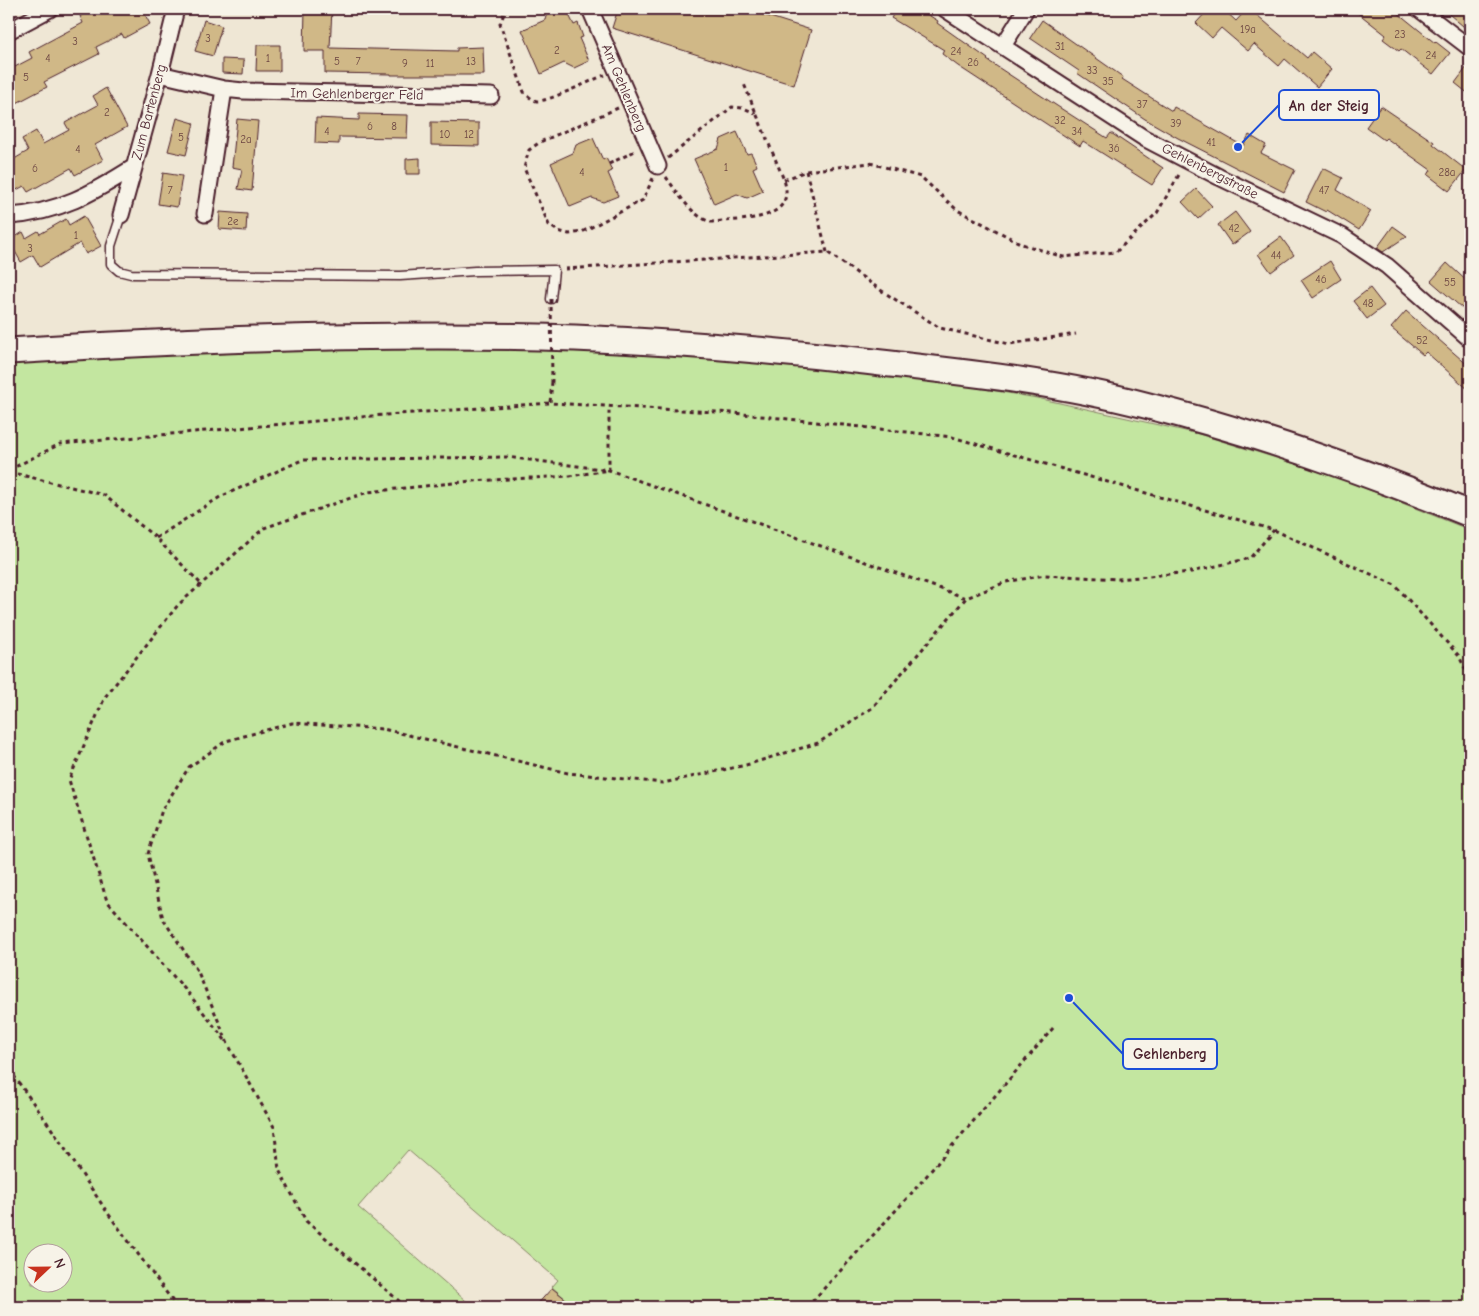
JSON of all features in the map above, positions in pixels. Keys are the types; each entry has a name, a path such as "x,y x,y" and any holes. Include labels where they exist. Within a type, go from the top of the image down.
{"highway":[{"path":"9,351 179,342 461,336 577,338 683,344 822,356 1028,380 1144,404 1273,442 1382,479 1470,514"}],"street":[{"path":"9,31 50,9"},
{"name":"Zum Bartenberg","path":"121,215 176,9"},
{"name":"Am Gehlenberg","path":"590,9 658,166"},
{"name":"Gehlenbergstraße","path":"945,9 1144,138 1342,236 1387,266 1470,339"},
{"path":"1003,46 1026,9"},
{"path":"1419,9 1470,48"},
{"name":"Im Gehlenberger Feld","path":"160,74 243,92 491,96"},
{"path":"205,214 224,89"},
{"path":"9,216 31,214 69,204 97,190 134,167"}],"lane":[{"path":"121,215 111,246 111,264 119,271 131,274 400,276 475,271 554,270 551,299"}],"path":[{"path":"509,9 505,12 500,24 524,92 531,99 538,101 549,98 616,70"},
{"path":"658,166 689,207 703,220 711,222 766,216 776,212 784,202 787,190 744,84"},
{"path":"630,102 540,142 529,150 524,168 549,225 558,231 569,234 582,232 643,200 658,166 732,107 743,108 756,113"},
{"path":"609,164 648,145"},
{"path":"784,180 806,171 870,164 921,178 957,210 1022,244 1063,257 1116,252 1157,213 1187,160"},
{"path":"806,171 827,252"},
{"path":"554,270 827,252 882,291 940,328 1009,344 1076,334"},
{"path":"550,403 552,382 551,299"},
{"path":"9,471 60,444 372,416 550,403 734,413 952,438 1136,489 1274,530 1395,585 1459,656 1470,679"},
{"path":"609,407 609,470"},
{"path":"156,538 220,498 302,460 507,457 609,470 966,598"},
{"path":"228,1044 189,994 107,902 69,780 106,697 178,605 264,528 368,492 472,481 570,476 609,470"},
{"path":"9,471 104,495 156,538 201,584"},
{"path":"406,1307 306,1221 279,1170 274,1126 228,1044 198,972 163,919 148,854 162,810 189,768 226,741 292,723 383,729 568,773 663,783 746,765 818,743 872,708 966,598 1006,582 1045,575 1118,579 1191,572 1250,558 1274,530"},
{"path":"807,1307 910,1195 1054,1027"},
{"path":"9,1069 49,1125 106,1212 177,1307"}],"green space":[{"path":"456,347 537,348 805,365 931,380 1037,398 1199,434 1337,477 1470,530 1470,1307 561,1307 567,1300 552,1287 558,1280 408,1150 358,1207 473,1307 9,1307 9,364 263,349"}],"building":[{"path":"94,9 142,9 150,24 124,38 122,34 96,47 99,54 44,82 47,87 9,107 9,70 32,58 29,52 83,23 80,16"},
{"path":"305,9 332,9 330,48 457,51 457,48 483,47 484,75 325,73 325,51 304,51"},
{"path":"548,9 566,9 574,25 578,23 583,37 579,38 589,61 574,68 564,63 541,74 522,30 545,20"},
{"path":"618,9 745,9 811,30 794,85 612,28"},
{"path":"897,9 919,9 938,21 937,23 987,60 1057,106 1107,138 1111,133 1163,168 1152,185 1083,141 1080,146 958,66 942,54 944,50 891,18"},
{"path":"1209,9 1223,9 1236,21 1247,9 1250,9 1307,58 1312,52 1332,69 1317,87 1285,59 1279,66 1254,44 1248,51 1221,28 1212,38 1196,23"},
{"path":"1353,9 1393,9 1450,53 1433,74 1401,49 1399,51 1383,39 1386,35"},
{"path":"1443,9 1470,9 1470,32"},
{"path":"204,20 222,26 213,56 195,51"},
{"path":"1042,20 1123,77 1122,79 1172,111 1174,107 1243,146 1249,135 1266,145 1261,153 1295,170 1284,192 1178,138 1145,119 1077,73 1079,71 1030,38"},
{"path":"257,45 280,45 280,71 256,71"},
{"path":"222,59 244,60 243,74 222,73"},
{"path":"1470,63 1470,95 1455,83"},
{"path":"106,88 127,127 95,145 103,160 75,175 71,168 28,192 24,186 9,194 9,162 28,151 22,139 36,131 43,144 69,130 65,123 98,105 93,96"},
{"path":"1381,106 1434,142 1433,144 1466,170 1449,191 1428,175 1431,170 1386,138 1384,140 1366,127"},
{"path":"359,114 408,115 407,138 339,137 339,144 315,143 316,118 359,120"},
{"path":"177,118 194,123 186,155 168,151"},
{"path":"237,119 258,121 252,191 238,189 242,169 232,167"},
{"path":"431,122 479,123 479,146 431,145"},
{"path":"737,132 747,154 751,153 754,159 757,166 753,168 763,191 747,198 737,194 714,204 694,159 718,149 721,139"},
{"path":"593,138 603,160 606,158 609,164 612,171 608,173 618,196 603,202 592,198 570,207 551,163 573,153 576,145"},
{"path":"420,158 420,174 406,174 406,159"},
{"path":"1323,168 1343,178 1337,190 1371,211 1359,230 1327,210 1326,212 1306,202"},
{"path":"163,173 182,176 177,207 158,204"},
{"path":"1196,189 1212,206 1198,219 1182,202"},
{"path":"220,212 247,214 246,231 219,229"},
{"path":"1235,212 1250,232 1232,245 1218,225"},
{"path":"84,216 101,246 86,254 80,243 40,267 33,255 21,262 9,241 23,232 26,238 38,231 40,234 66,219 69,225"},
{"path":"1393,226 1407,236 1383,252 1377,248"},
{"path":"1281,237 1294,255 1271,272 1258,254"},
{"path":"1330,261 1341,279 1313,298 1301,280"},
{"path":"1447,263 1470,284 1470,315 1431,281"},
{"path":"1370,288 1384,306 1367,319 1353,301"},
{"path":"1406,311 1470,367 1470,391 1426,352 1423,355 1391,328"},
{"path":"552,1288 567,1300 561,1307 535,1307"}],"place":[{"name":"An der Steig","path":"1238,147"},
{"name":"Gehlenberg","path":"1069,998"}]}
